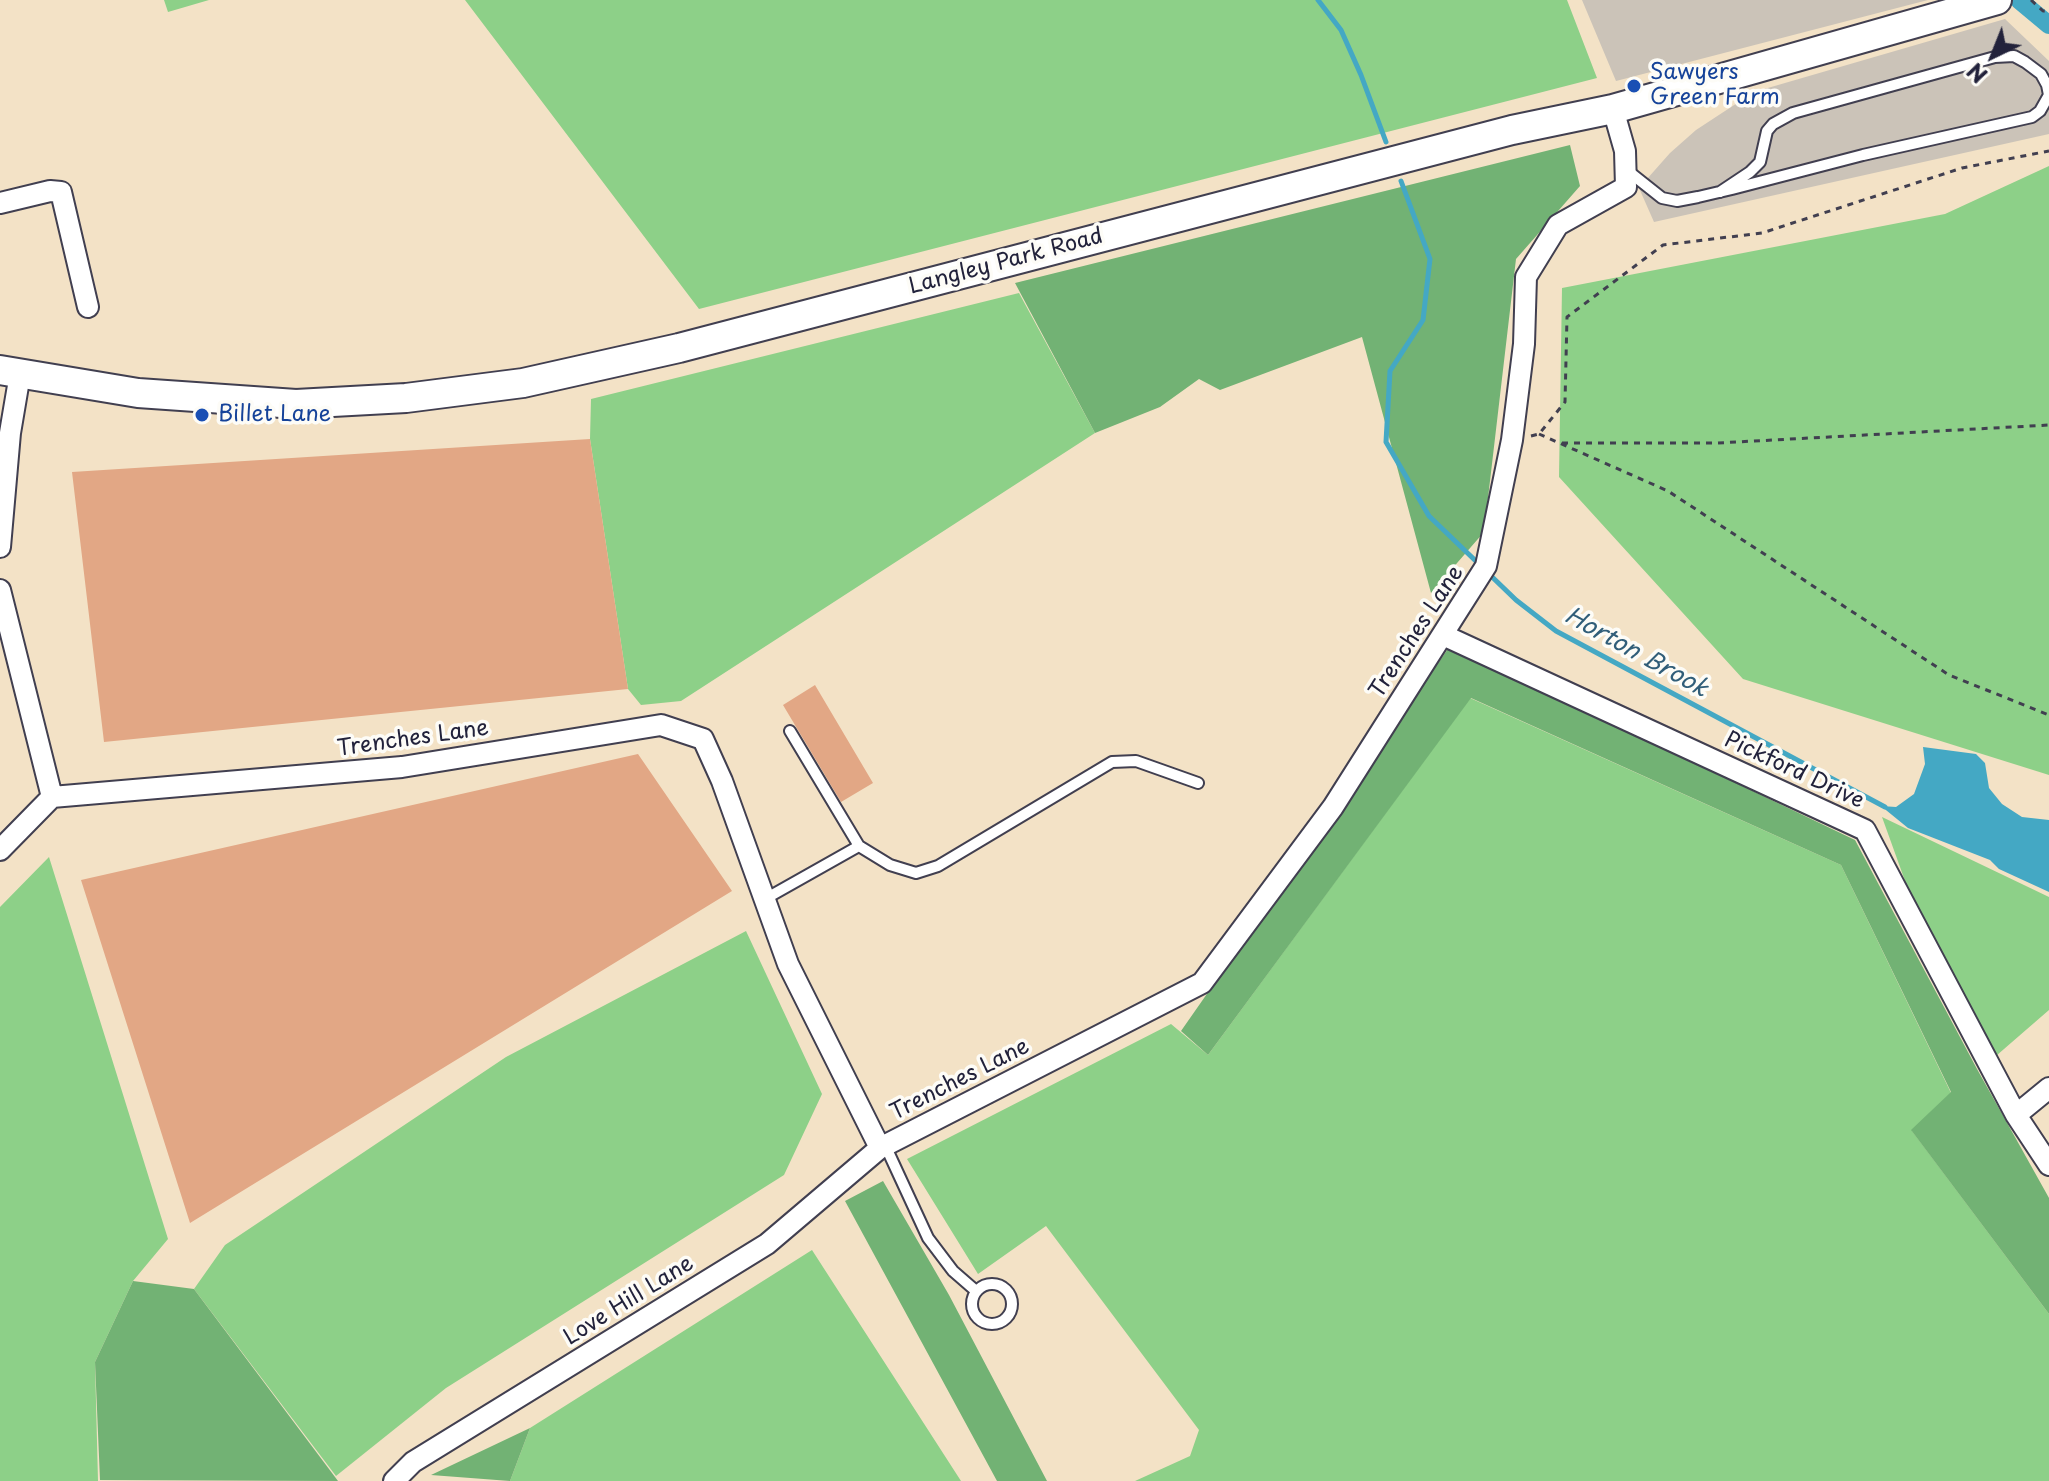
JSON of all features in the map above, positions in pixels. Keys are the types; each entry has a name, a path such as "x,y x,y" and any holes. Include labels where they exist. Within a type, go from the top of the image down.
{"main road":[{"name":"Langley Park Road","path":"10,372 138,393 296,404 406,398 523,383 679,348 1512,130 1613,109 1988,3"}],"street":[{"path":"1613,109 1625,151 1626,169"},
{"name":"Trenches Lane","path":"52,797 402,767 661,725 703,739 722,781 788,964 882,1146 1202,983 1333,807 1484,571 1512,440 1524,344 1526,277 1558,225 1626,187 1626,169"},
{"path":"0,203 50,191 61,192 88,307"},
{"path":"0,547 10,433 10,372"},
{"path":"0,590 52,797 0,850"},
{"name":"Pickford Drive","path":"1443,635 1865,830 2016,1115 2049,1165"},
{"path":"2016,1115 2049,1088"},
{"name":"Love Hill Lane","path":"394,1481 413,1462 767,1244 882,1146"}],"lane":[{"path":"1626,169 1662,198 1677,201 1720,192 1863,155 2032,117 2040,111 2049,95 2041,74 2025,62 2014,56 1995,57 1793,113 1767,131 1760,162 1720,192"},
{"path":"790,731 859,846 890,865 916,873 938,866 1112,762 1136,761 1198,783"},
{"path":"765,899 859,846"},
{"path":"882,1146 928,1238 953,1271 976,1291"},
{"path":"994,1283 1006,1289 1012,1306 1006,1318 987,1324 976,1316 971,1304 976,1291 994,1283"}],"path":[{"path":"2031,0 2043,11 2049,11"},
{"path":"1539,434 1565,402 1567,317 1663,245 1762,233 1962,168 2049,151"},
{"path":"1559,443 1718,443 2049,425"},
{"path":"1512,440 1539,434 1668,491 1949,675 2049,715"}],"shaded area":[{"path":"1582,0 1928,0 1616,81"},
{"path":"2005,19 2049,61 2049,134 1654,222 1639,188 1670,153 1696,130 1754,92"}],"green space":[{"path":"164,0 209,0 168,12"},
{"path":"465,0 1567,0 1597,78 699,309"},
{"path":"1570,145 1580,186 1516,259 1484,532 1431,593 1362,337 1220,390 1199,379 1160,407 1095,433 1015,283"},
{"path":"2049,166 2049,775 1743,679 1559,477 1562,288 1945,214"},
{"path":"1019,293 1095,433 681,701 641,705 628,689 590,439 591,399"},
{"path":"1450,646 1855,840 2049,1198 2049,1314 1911,1130 1951,1092 1841,865 1471,698 1208,1055 1181,1031"},
{"path":"1470,698 1841,865 1951,1093 1912,1131 2049,1314 2049,1481 1135,1481 1190,1456 1199,1430 1046,1226 978,1274 907,1159 1171,1024 1208,1055"},
{"path":"1882,817 2049,897 2049,1010 1989,1062 1913,903"},
{"path":"49,857 168,1239 133,1281 95,1362 98,1481 0,1481 0,907"},
{"path":"746,931 822,1094 784,1175 446,1388 336,1476 194,1289 225,1245 506,1057"},
{"path":"883,1181 949,1295 1047,1481 997,1481 845,1201"},
{"path":"812,1250 961,1481 510,1481 530,1428"},
{"path":"133,1281 194,1289 338,1481 100,1480 95,1362"},
{"path":"530,1428 510,1481 431,1475"}],"water":[{"path":"1923,747 1976,754 1985,763 1989,788 2002,804 2022,817 2049,820 2049,892 1999,869 1990,860 1908,828 1881,806 1896,807 1914,794 1925,764"}],"building":[{"path":"590,439 628,689 104,742 72,472"},
{"path":"815,685 873,783 841,802 783,705"},
{"path":"638,754 732,891 190,1223 81,880"}],"waterway":[{"name":"Horton Brook","path":"1318,0 1341,30 1386,142"},
{"path":"2019,0 2049,25"},
{"name":"Horton Brook","path":"1401,181 1430,259 1423,320 1390,371 1386,442 1429,516 1481,566"},
{"name":"Horton Brook","path":"1488,573 1556,631 1885,807"}],"place":[{"name":"Sawyers Green Farm","path":"1634,86"},
{"name":"Billet Lane","path":"202,415"}]}
